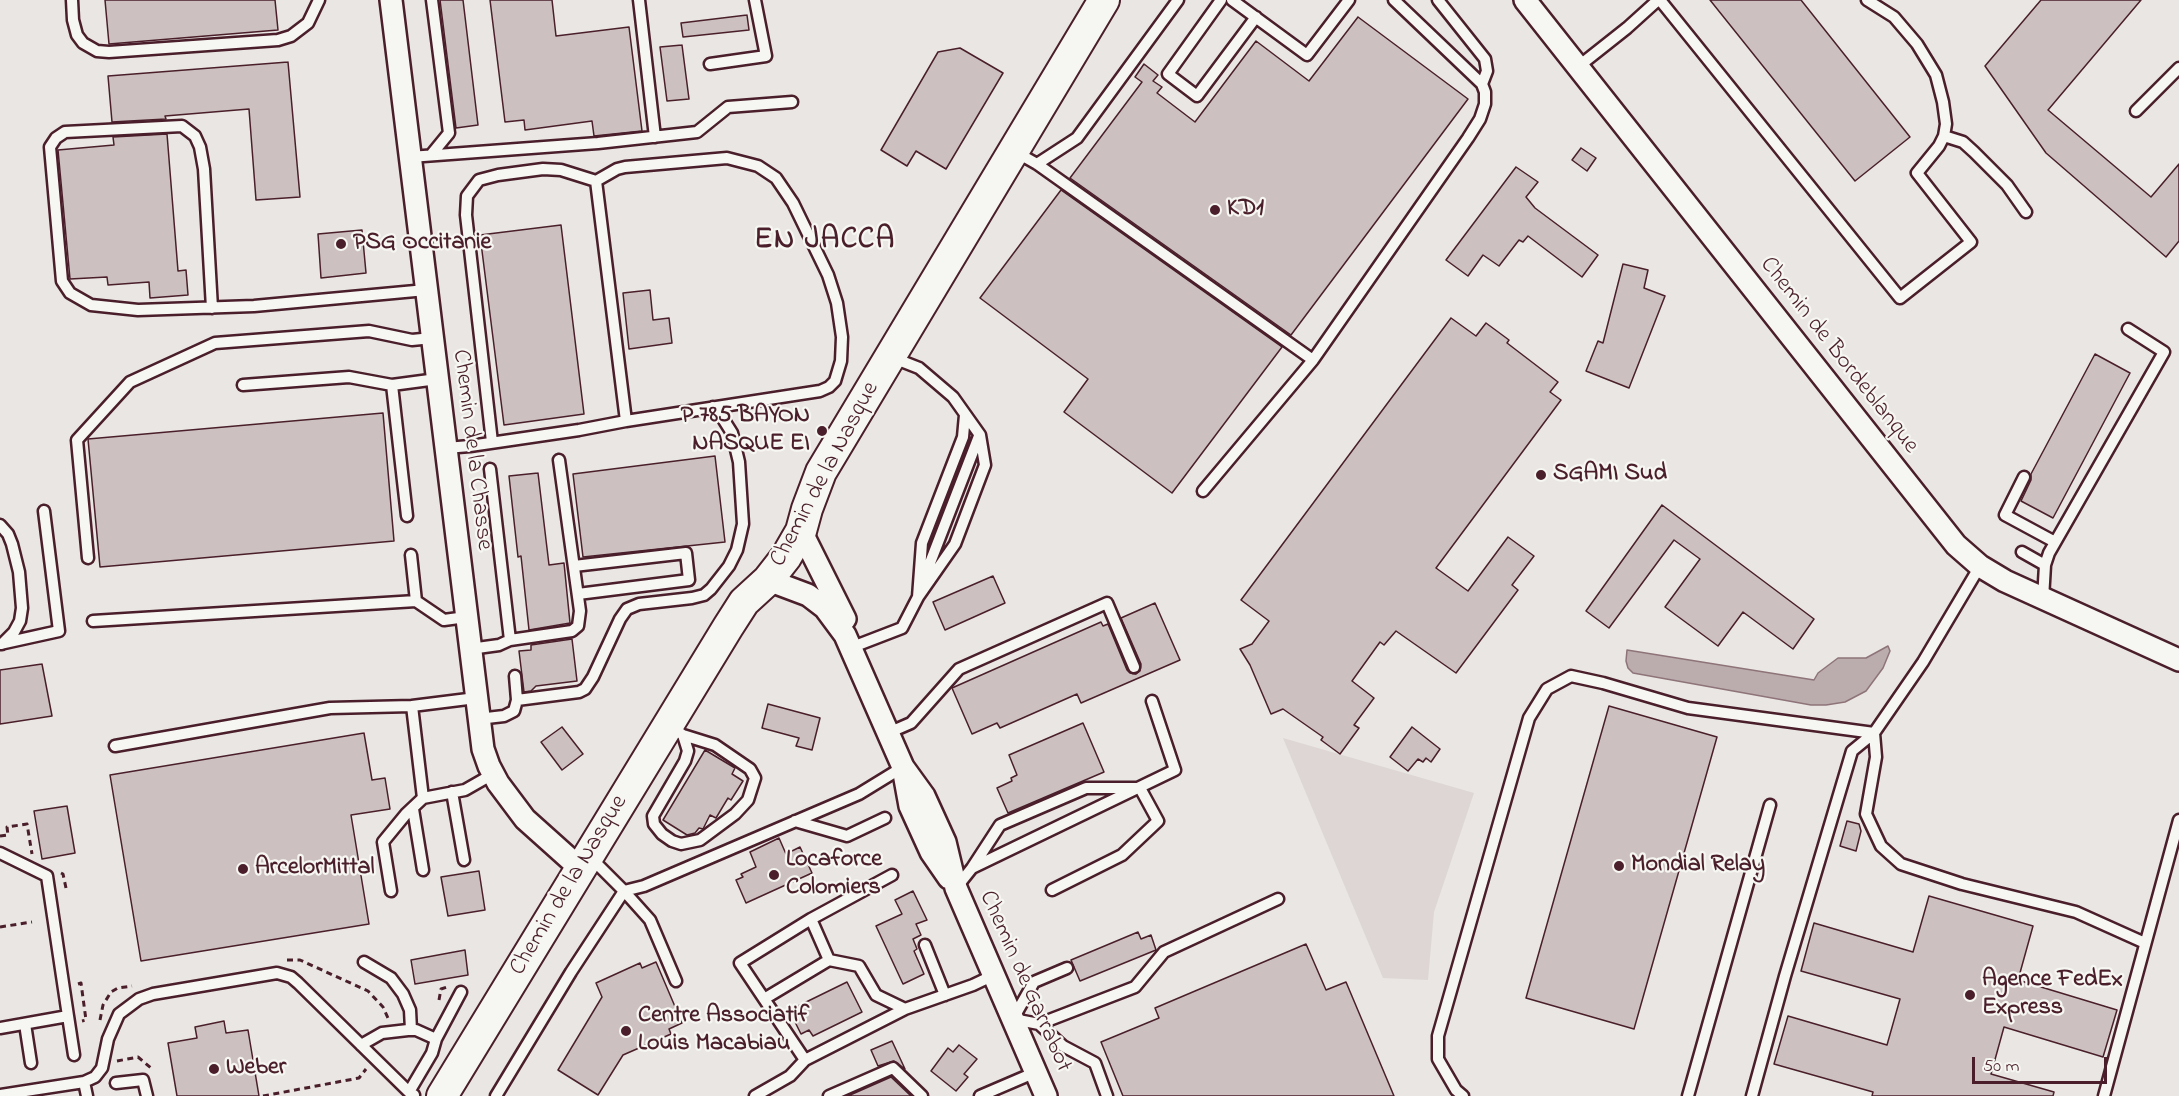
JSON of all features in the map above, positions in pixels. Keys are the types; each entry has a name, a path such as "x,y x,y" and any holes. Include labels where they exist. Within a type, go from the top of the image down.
{"street":[{"name":"Chemin de la Chasse","path":"391,0 421,156 426,290 483,749 492,774 525,819 573,862 585,862"},
{"name":"Chemin de la Nasque","path":"442,1096 585,862 676,730 744,602 768,580 786,556 801,531 821,472 891,357 1025,157 1104,0"},
{"name":"Chemin de Bordeblanque","path":"1525,0 1956,545 1980,566 2005,581 2179,660"},
{"name":"Chemin de Garrabot","path":"801,531 844,617 848,641"},
{"name":"Chemin de Garrabot","path":"768,580 808,595 825,608 848,641 903,767 924,796 945,842 956,888 1046,1096"}],"lane":[{"path":"72,0 73,20 83,43 97,51 109,52 278,40 291,36 308,23 319,0"},
{"path":"421,156 449,133 432,0"},
{"path":"639,0 655,136"},
{"path":"710,64 766,56 755,0"},
{"path":"1025,157 1077,138 1178,0"},
{"path":"1221,0 1168,74 1197,96 1256,17"},
{"path":"1232,0 1306,55 1349,0"},
{"path":"1203,491 1313,360 1480,119 1485,104 1482,84 1394,0"},
{"path":"1438,0 1485,59 1487,71 1482,84"},
{"path":"1579,66 1659,0 1900,298 1971,242 1917,173 1940,146 1944,136 1946,124 1943,102 1935,75 1917,44 1894,17 1867,0"},
{"path":"2136,111 2179,68"},
{"path":"421,156 598,143 697,132 728,106 792,102"},
{"path":"212,308 204,169 200,147 195,136 182,126 65,132 56,138 50,147 62,281 70,293 91,305 126,309 212,308 426,290"},
{"path":"1944,136 1963,142 1974,152 2007,185 2026,212"},
{"path":"1025,157 1313,360"},
{"path":"446,448 579,430 820,391 829,387 838,374 842,349 837,303 828,275 793,203 776,178 758,166 738,159 698,159 625,167 617,169 596,182"},
{"path":"492,442 466,215 467,196 479,180 543,169 561,170 596,182"},
{"path":"596,182 626,421"},
{"path":"2043,600 2045,565 2055,542 2164,352 2128,329"},
{"path":"88,558 77,440 130,382 215,343 369,330 412,340 432,338"},
{"path":"848,641 902,628 918,597 955,544 985,465 980,435 953,397 919,368 891,357"},
{"path":"243,385 349,377 392,385 437,379"},
{"path":"392,385 407,516"},
{"path":"517,700 579,692 585,689 627,609 639,604 704,595 729,566 739,544 743,524 739,462 732,433 713,407"},
{"path":"918,597 922,543 963,437 965,415"},
{"path":"918,597 934,549 980,435"},
{"path":"470,649 575,629 580,620 559,460"},
{"path":"490,468 510,640"},
{"path":"2024,477 2005,515 2055,542"},
{"path":"1,644 59,632 44,511"},
{"path":"0,525 8,534 12,544 19,572 22,608 20,621 14,632 1,644"},
{"path":"2022,552 2045,565"},
{"path":"574,566 686,553 689,580 578,594"},
{"path":"411,555 416,601"},
{"path":"1752,1096 1785,976 1852,752 1874,734 1923,662 1980,566"},
{"path":"93,621 416,601 444,620 466,617"},
{"path":"888,733 911,723 959,669 1107,603 1134,667"},
{"path":"115,746 330,708 412,706 477,709 508,716 516,709 515,675"},
{"path":"1462,1096 1438,1059 1438,1036 1529,718 1547,689 1571,676 1688,708 1874,734"},
{"path":"972,868 1174,770 1152,701"},
{"path":"412,706 423,798"},
{"path":"676,730 715,745 750,769 755,778 748,800 735,814 700,840 681,844 662,834 654,824 653,816 685,761 688,751 676,730"},
{"path":"1874,734 1876,757 1866,814 1881,846 1901,864 1962,884 2076,912 2145,944"},
{"path":"496,1096 571,972 624,891 644,886 859,794 903,767"},
{"path":"391,891 383,842 406,813 423,798 465,790 492,774"},
{"path":"956,888 1000,825 1086,788 1140,788"},
{"path":"1052,890 1122,855 1158,821 1140,788"},
{"path":"452,792 464,860"},
{"path":"1688,1096 1770,805"},
{"path":"413,809 423,870"},
{"path":"795,821 847,836 885,818"},
{"path":"2104,1096 2179,820"},
{"path":"0,853 47,876 74,1055"},
{"path":"585,862 624,891 650,920 676,981"},
{"path":"805,1060 740,963 811,919 892,874"},
{"path":"1039,1024 1136,987 1164,952 1278,899"},
{"path":"811,919 829,960"},
{"path":"925,945 945,995"},
{"path":"764,999 829,960 860,966 876,995 905,1009"},
{"path":"364,962 391,978 403,994 411,1010 411,1030"},
{"path":"1067,968 1034,982 1013,1019 1039,1024 1063,1046 1095,1063 1107,1096"},
{"path":"0,1095 84,1082 95,1077 100,1073 104,1063 108,1039 119,1014 139,999 153,994 277,973 291,977 298,983 412,1094 432,1053 436,1039 461,992"},
{"path":"755,1096 790,1076 805,1060 905,1009 973,985 994,975"},
{"path":"1,1024 25,1023 68,1016"},
{"path":"25,1023 31,1062"},
{"path":"361,1045 382,1033 411,1030 436,1039"},
{"path":"828,1096 893,1068 922,1096"},
{"path":"980,1096 1036,1072"},
{"path":"116,1083 143,1080 147,1096"},
{"path":"84,1082 87,1096"}],"path":[{"path":"0,927 32,922"},
{"path":"280,962 300,960 368,991 383,1006 389,1026"},
{"path":"99,1029 101,1010 111,992 118,988 141,984"},
{"path":"104,1063 138,1057 151,1066 152,1076"}],"shaded area":[{"path":"0,0 2179,0 2179,1096 0,1096"},
{"path":"1888,646 1890,651 1883,668 1866,691 1845,702 1826,705 1811,705 1633,673 1626,661 1627,650 1814,680 1818,673 1838,658 1866,658"},
{"path":"1283,738 1474,793 1434,912 1428,980 1383,978"}],"building":[{"path":"105,0 275,0 278,30 109,44"},
{"path":"440,0 463,0 478,125 456,128"},
{"path":"490,0 552,0 556,36 629,27 642,131 594,136 592,121 525,130 524,120 505,122"},
{"path":"1710,0 1801,0 1910,137 1855,181"},
{"path":"2041,0 2141,0 2048,110 2151,197 2179,164 2179,241 2166,257 2046,153 1985,66"},
{"path":"747,15 749,30 683,37 681,23"},
{"path":"1358,17 1468,99 1291,335 1070,178 1142,82 1135,77 1144,64 1158,75 1153,81 1162,87 1157,93 1195,122 1256,41 1309,81"},
{"path":"682,45 689,99 667,101 660,47"},
{"path":"960,48 1003,73 946,169 916,151 907,166 881,150 938,52"},
{"path":"288,62 300,197 256,200 249,109 165,116 166,119 112,122 108,76"},
{"path":"167,134 178,271 186,270 188,295 150,298 149,282 108,285 107,277 70,279 58,150 114,145 113,137"},
{"path":"1581,148 1596,158 1587,171 1572,160"},
{"path":"1516,167 1538,182 1526,197 1535,208 1598,255 1582,277 1528,236 1523,242 1519,240 1499,266 1483,255 1468,276 1446,260"},
{"path":"1061,190 1282,347 1172,493 1064,412 1088,379 980,298"},
{"path":"561,225 584,414 504,425 480,235"},
{"name":"PSG Occitanie","path":"362,230 366,273 321,278 318,234"},
{"path":"1623,264 1648,270 1644,288 1665,296 1629,388 1586,371 1598,341 1603,343"},
{"path":"650,290 653,320 669,318 672,343 629,349 623,293"},
{"path":"1451,318 1476,336 1486,323 1509,340 1507,343 1558,382 1550,392 1561,400 1436,568 1468,591 1508,537 1534,556 1512,585 1518,590 1456,673 1396,631 1384,645 1380,642 1352,681 1374,698 1354,725 1359,728 1340,754 1321,740 1323,737 1283,709 1271,714 1250,665 1240,649 1252,644 1269,621 1241,600"},
{"path":"2095,354 2130,373 2053,518 2021,501 2031,480 2031,474"},
{"path":"383,413 394,541 100,567 88,439"},
{"path":"715,456 725,542 583,557 573,474"},
{"path":"538,473 549,565 564,563 570,623 529,630 509,476"},
{"path":"1662,505 1814,619 1793,649 1743,612 1718,646 1665,607 1700,559 1674,540 1609,628 1586,611"},
{"path":"993,576 1005,603 945,630 933,602"},
{"path":"1155,603 1180,660 1081,703 1077,694 1000,728 997,723 972,734 952,688 1101,622 1103,626 1108,624 1127,670 1136,674 1140,671 1141,664 1121,618"},
{"path":"572,639 577,681 536,686 531,691 524,692 519,651 531,650 531,645"},
{"path":"42,664 52,716 0,724 0,670"},
{"path":"768,704 820,718 812,750 796,746 799,738 762,728"},
{"name":"Mondial Relay","path":"1609,706 1717,737 1634,1029 1526,998"},
{"path":"1083,723 1104,772 1008,813 997,788 1012,781 1011,778 1017,775 1009,755"},
{"path":"562,727 583,754 562,770 541,742"},
{"path":"1412,727 1440,749 1431,762 1426,758 1423,762 1418,759 1408,771 1390,757"},
{"name":"ArcelorMittal","path":"364,733 372,780 385,778 390,809 351,815 369,924 141,961 110,775"},
{"path":"705,750 735,768 732,774 743,781 731,800 728,798 716,818 710,815 703,829 699,828 695,833 687,835 663,820"},
{"path":"67,806 75,853 42,859 34,811"},
{"path":"1847,821 1859,824 1861,831 1856,851 1840,846"},
{"name":"Locaforce Colomiers","path":"779,838 786,854 800,847 812,873 746,903 736,880 743,877 741,874 756,867 750,852"},
{"path":"479,871 485,910 448,916 441,877"},
{"path":"913,891 927,920 916,924 921,935 913,939 917,949 914,951 924,974 903,984 876,926 902,914 895,900"},
{"name":"Agence FedEx Express","path":"1929,896 2033,926 2018,980 2117,1010 2103,1057 2004,1027 1991,1074 2054,1092 2053,1096 1872,1096 1873,1092 1774,1064 1788,1016 1887,1045 1900,999 1801,971 1814,923 1913,952"},
{"path":"1138,932 1141,939 1151,935 1156,950 1080,981 1071,960"},
{"path":"1306,944 1326,990 1346,982 1394,1096 1123,1096 1101,1042 1159,1018 1155,1008"},
{"path":"465,950 468,975 415,984 411,960"},
{"name":"Centre Associatif Louis Macabiau","path":"656,962 682,1023 669,1029 671,1034 623,1055 598,1095 558,1070 602,997 596,983 640,963 642,968"},
{"path":"847,982 862,1012 813,1036 809,1030 801,1034 791,1014 800,1010 798,1006"},
{"name":"Weber","path":"224,1021 226,1033 248,1030 259,1096 177,1096 168,1043 197,1038 195,1027"},
{"path":"892,1041 905,1069 894,1061 878,1066 871,1050"},
{"path":"959,1045 977,1059 964,1074 968,1077 956,1091 931,1071 948,1048 953,1052"},
{"path":"891,1077 911,1096 848,1096"}],"place":[{"name":"KD1","path":"1215,210"},
{"name":"PSG Occitanie","path":"341,244"},
{"name":"P 785 BAYON NASQUE EI","path":"822,431"},
{"name":"SGAMI Sud","path":"1541,475"},
{"name":"Mondial Relay","path":"1619,866"},
{"name":"ArcelorMittal","path":"243,869"},
{"name":"Locaforce Colomiers","path":"774,875"},
{"name":"Agence FedEx Express","path":"1970,995"},
{"name":"Centre Associatif Louis Macabiau","path":"626,1031"},
{"name":"Weber","path":"214,1069"}],"district":[{"name":"EN JACCA","path":"825,242"}]}
